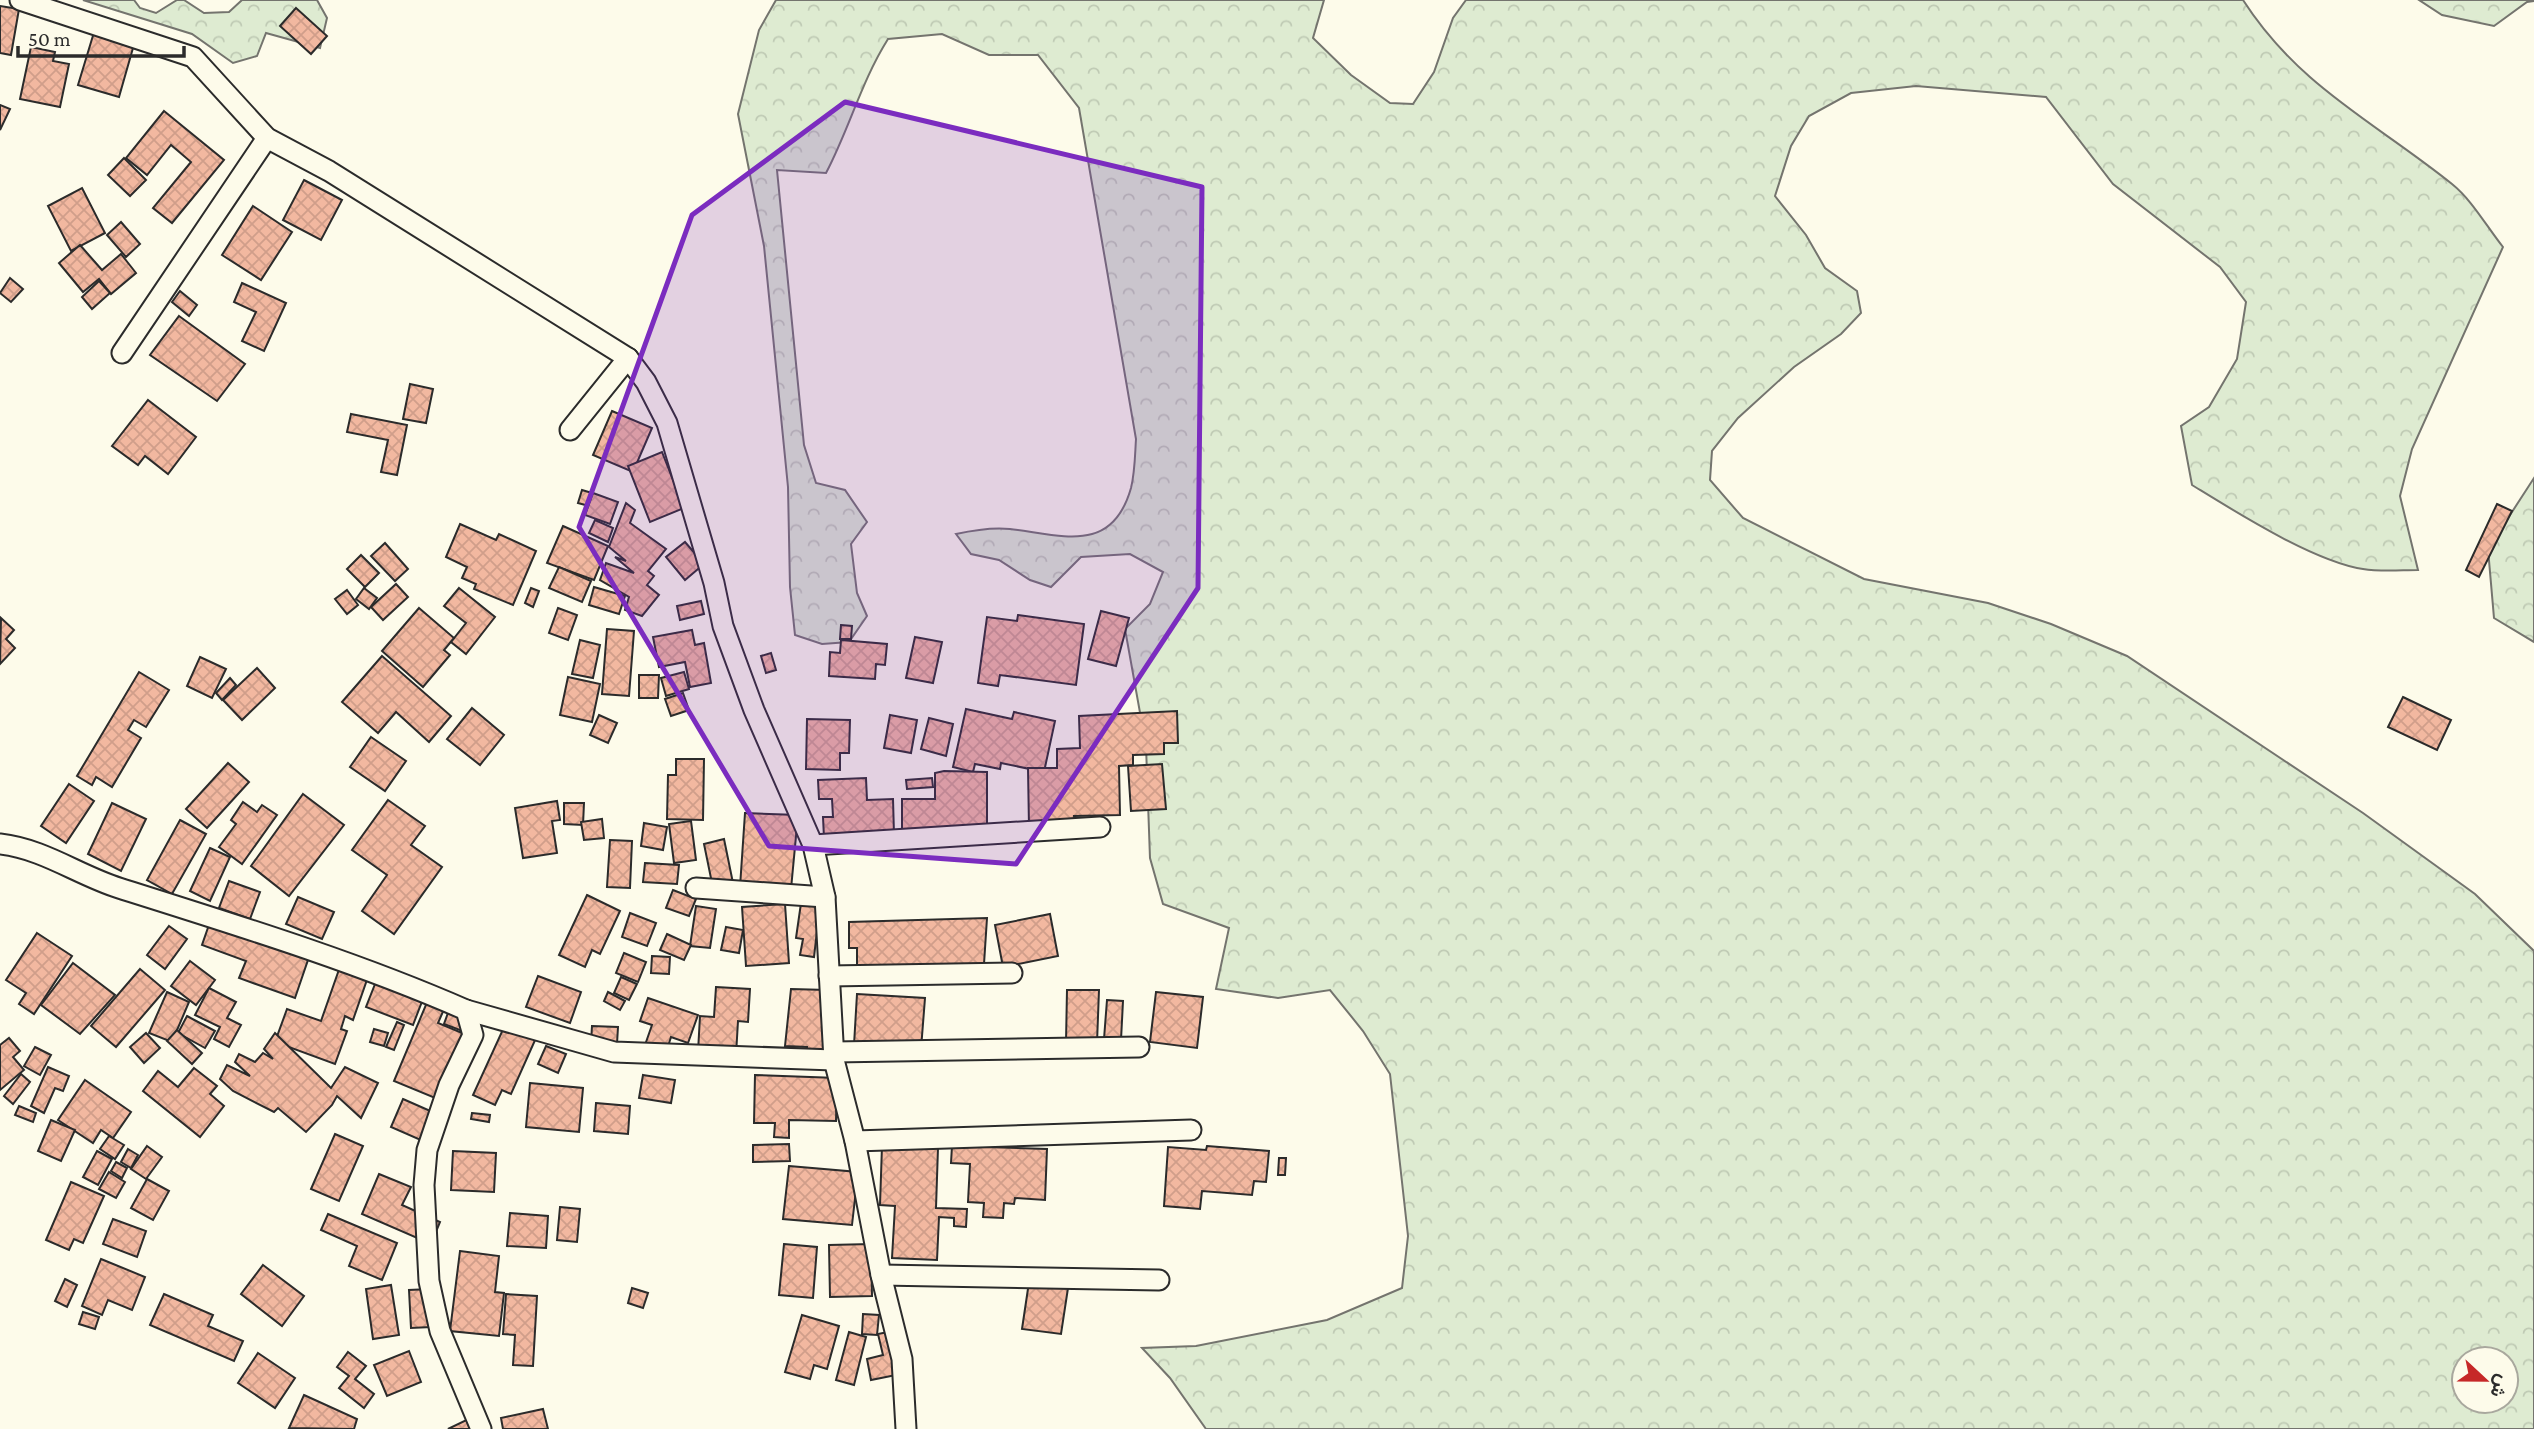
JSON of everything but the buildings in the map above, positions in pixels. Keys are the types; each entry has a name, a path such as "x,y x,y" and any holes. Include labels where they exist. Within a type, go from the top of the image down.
{"street":[{"path":"20,0 193,57 267,138 328,171 628,358 646,382 667,423 714,583 723,626 754,710 813,845 825,897 834,1056 902,1359 906,1429"},
{"path":"122,353 267,138"},
{"path":"570,430 628,358"},
{"path":"813,845 1100,827"},
{"path":"0,844 29,849 58,860 89,877 199,912 424,991 466,1010 614,1052 834,1056 1139,1047"},
{"path":"696,888 825,897"},
{"path":"829,976 1012,973"},
{"path":"466,1010 473,1035 449,1085 427,1150 424,1185 429,1281 440,1331 481,1429"},
{"path":"855,1141 1191,1130"},
{"path":"881,1275 1159,1280"}],"highlighted area":[{"path":"845,102 1202,187 1198,588 1016,864 769,846 579,527 692,215"}],"green space":[{"path":"83,0 134,0 140,8 156,13 177,0 184,0 204,13 229,12 242,0 317,0 327,18 320,48 266,33 257,56 233,63 192,34"},
{"path":"776,0 1324,0 1313,38 1351,75 1390,103 1413,104 1434,72 1453,18 1466,0 2243,0 2288,57 2313,80 2459,190 2503,247 2412,449 2400,496 2418,570 2363,569 2321,556 2275,534 2192,485 2181,426 2209,407 2237,359 2246,302 2220,267 2113,184 2046,97 1916,86 1851,93 1809,116 1791,146 1775,196 1806,235 1825,268 1857,291 1861,313 1841,334 1794,367 1738,418 1712,451 1710,480 1743,518 1864,579 1988,603 2051,624 2127,656 2363,813 2475,894 2534,951 2534,1429 1206,1429 1170,1378 1142,1348 1196,1346 1327,1320 1402,1288 1408,1236 1390,1074 1363,1031 1330,990 1278,998 1216,989 1229,928 1163,904 1150,858 1146,746 1125,629 1150,604 1163,572 1130,554 1081,557 1051,587 1030,580 999,560 971,554 956,534 996,528 1048,535 1083,536 1098,532 1111,524 1122,509 1131,488 1136,439 1079,108 1038,55 989,55 942,34 888,39 870,72 826,173 777,170 804,445 816,483 845,490 867,522 851,544 857,593 867,616 849,642 822,644 795,635 790,587 788,487 764,246 738,114 759,30"},
{"path":"2419,0 2534,1 2527,2 2494,26 2442,15"},
{"path":"2534,478 2534,642 2494,618 2488,549"}]}
